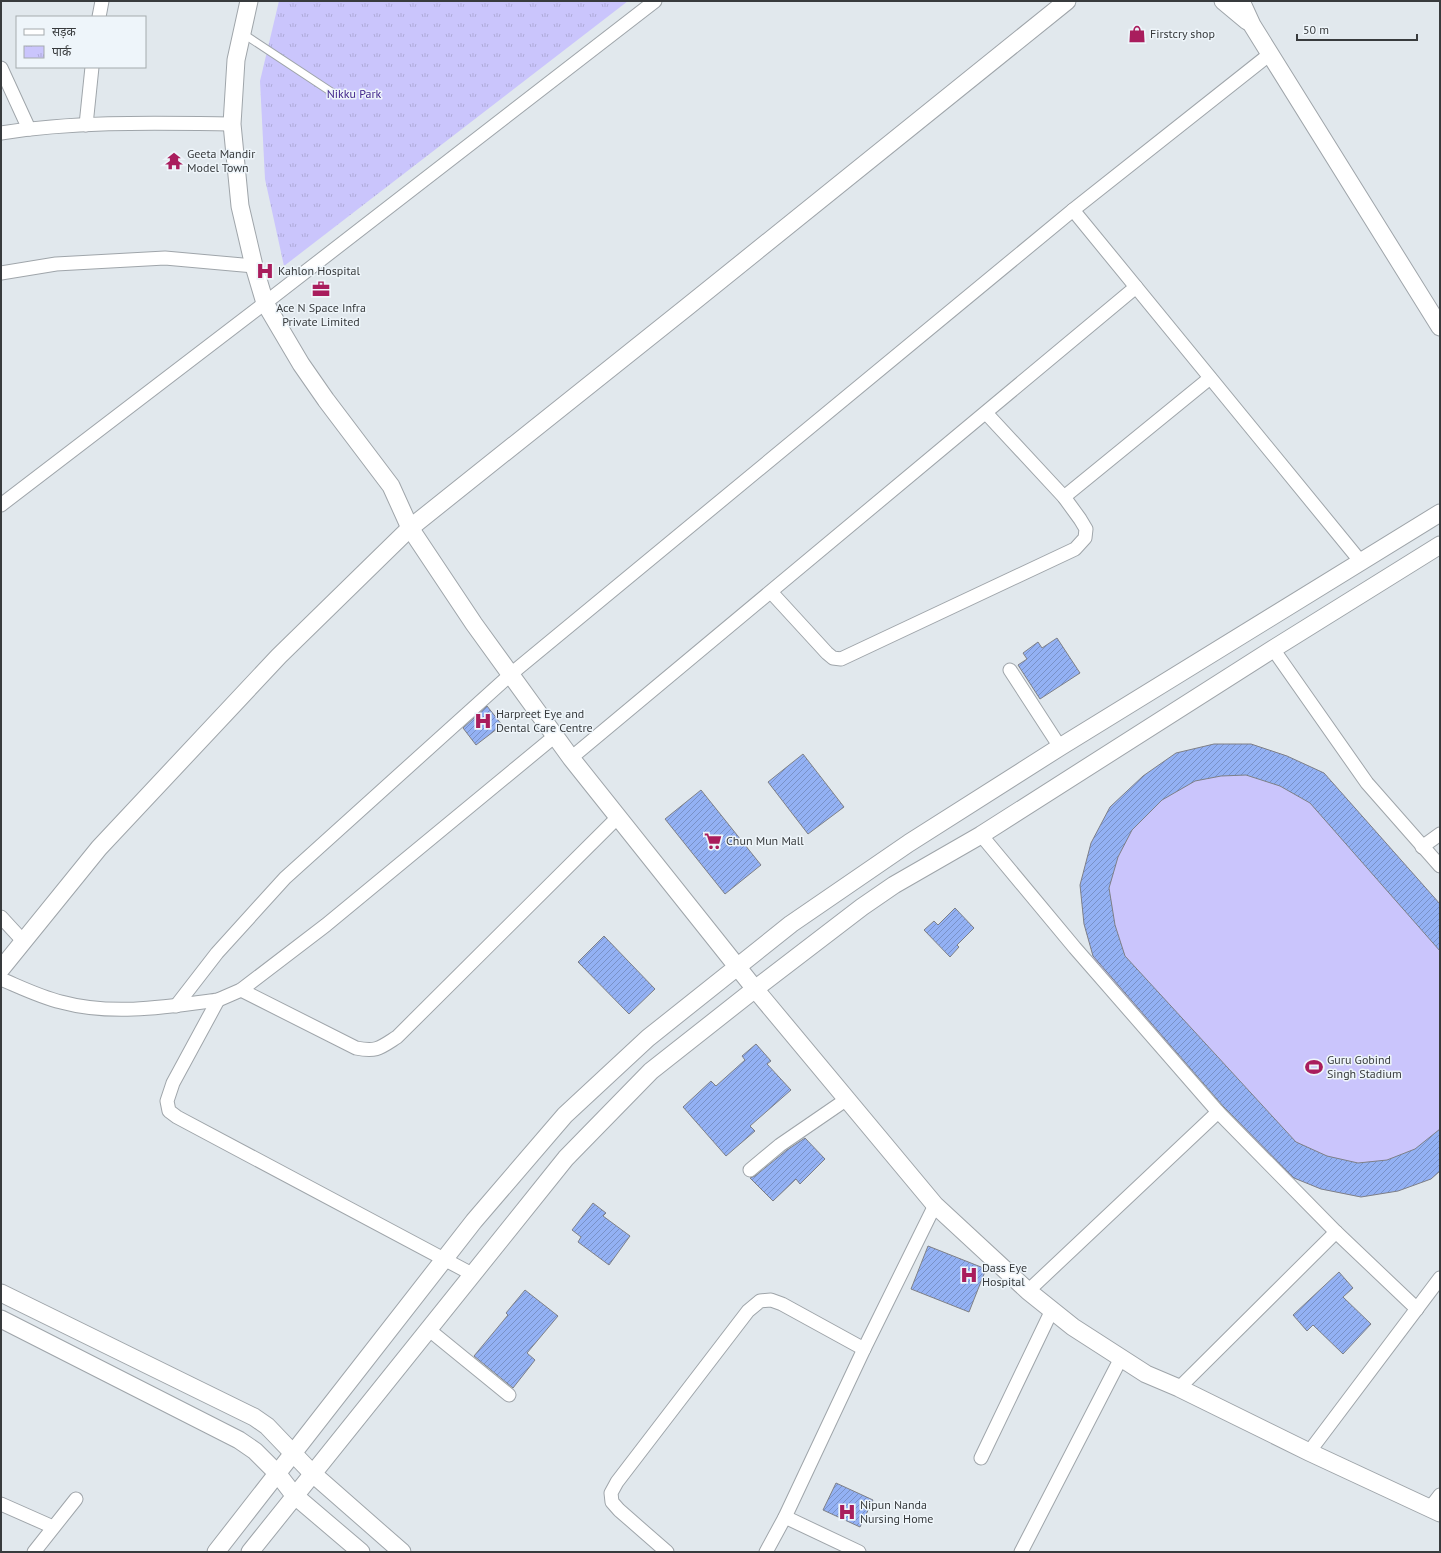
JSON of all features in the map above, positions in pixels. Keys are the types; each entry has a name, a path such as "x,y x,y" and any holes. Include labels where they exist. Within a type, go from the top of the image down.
{"street":[{"path":"100,16 102,1"},
{"path":"249,1 236,60 232,124 240,206 254,266 265,303 326,400 391,486 410,528 474,624 571,758 755,989 935,1205 1028,1291 1073,1327 1146,1374 1179,1388 1309,1452 1435,1511 1440,1495"},
{"path":"1,505 655,1"},
{"path":"1,969 99,848 279,656 410,528 1067,1"},
{"path":"1223,1 1252,25"},
{"path":"1240,1 1252,25 1440,326"},
{"path":"176,1006 218,953 285,878 511,674 1073,210 1270,54"},
{"path":"1,68 29,129"},
{"path":"86,125 92,68"},
{"path":"1,134 29,129 118,123 232,124"},
{"path":"1073,210 1361,562"},
{"path":"1,272 56,264 165,258 254,266"},
{"path":"571,758 1136,287"},
{"path":"1064,497 1210,378"},
{"path":"771,592 827,653 833,658 841,659 1075,549 1085,538 1086,529 1080,518 1064,497 986,413"},
{"path":"216,1552 474,1221 565,1115 648,1038 791,924 889,857 1060,747 1440,513"},
{"path":"250,1552 294,1495 566,1158 652,1071 755,989 862,907 894,885 981,836 1273,649 1440,545"},
{"path":"1312,593 1329,614"},
{"path":"1273,649 1367,783 1440,866"},
{"path":"1010,670 1060,747"},
{"path":"1,979 60,1002 90,1008 132,1010 218,1000 241,990 326,925 555,736"},
{"path":"241,990 356,1048 368,1050 379,1049 397,1037 618,817"},
{"path":"1422,847 1440,834"},
{"path":"981,836 1075,948 1218,1112 1336,1232 1417,1309"},
{"path":"1,917 24,942"},
{"path":"218,1000 173,1083 167,1101 169,1111 177,1118 472,1274"},
{"path":"750,1170 780,1145 847,1099"},
{"path":"1028,1291 1218,1112"},
{"path":"766,1552 785,1517 864,1349 935,1205"},
{"path":"1179,1388 1336,1232"},
{"path":"1309,1452 1440,1278"},
{"path":"1,1294 254,1417 267,1426 294,1452 312,1473 402,1552"},
{"path":"667,1552 619,1510 612,1502 611,1493 617,1482 748,1311 760,1301 771,1300 782,1304 864,1349"},
{"path":"981,1458 1052,1310"},
{"path":"1,1319 239,1440 255,1452 277,1473 294,1495 361,1552"},
{"path":"428,1329 509,1395"},
{"path":"1021,1552 1121,1358"},
{"path":"34,1552 76,1498"},
{"path":"1,1504 54,1527"},
{"path":"785,1517 859,1552"}],"lane":[{"path":"242,33 333,93"}],"green space":[{"name":"Nikku Park","path":"279,1 628,1 284,266 265,179 260,81"},
{"name":"Guru Gobind Singh Stadium","path":"1214,744 1251,744 1287,756 1324,773 1440,904 1440,1171 1431,1179 1398,1191 1361,1197 1321,1189 1286,1175 1095,964 1084,924 1080,885 1091,843 1110,807"}],"building":[{"path":"1057,638 1080,673 1040,699 1018,665 1027,659 1023,653 1038,642 1042,648"},
{"path":"487,706 502,725 476,745 463,728"},
{"path":"1214,744 1251,744 1287,756 1324,773 1440,904 1440,951 1310,803 1280,786 1246,775 1221,776 1195,781 1162,800 1132,830 1118,857 1109,888 1115,925 1125,956 1296,1142 1327,1156 1358,1163 1387,1160 1415,1149 1440,1129 1440,1171 1431,1179 1398,1191 1361,1197 1321,1189 1294,1178 1223,1106 1093,956 1084,924 1080,885 1091,843 1110,807 1143,776 1176,753"},
{"path":"803,754 844,807 808,834 768,782"},
{"path":"701,790 761,865 725,894 665,819"},
{"path":"955,908 974,928 957,945 959,947 950,957 924,930 934,921 938,925"},
{"path":"604,936 655,989 629,1014 578,962"},
{"path":"756,1044 771,1061 767,1064 791,1090 750,1126 755,1131 726,1156 683,1107 711,1081 716,1086 745,1060 742,1056"},
{"path":"805,1138 825,1159 800,1184 796,1179 773,1201 750,1178 755,1176 787,1150"},
{"path":"593,1203 606,1213 603,1216 630,1236 609,1265 578,1242 581,1237 572,1230"},
{"path":"928,1246 986,1269 969,1312 911,1289"},
{"path":"1339,1272 1353,1288 1343,1297 1371,1324 1343,1354 1313,1325 1307,1331 1293,1315"},
{"path":"525,1290 558,1316 527,1353 535,1360 513,1388 474,1356 508,1315 506,1313"},
{"path":"836,1483 873,1500 860,1527 823,1510"}],"place":[{"name":"Firstcry shop","path":"1137,34"},
{"name":"Geeta Mandir Model Town","path":"174,161"},
{"name":"Kahlon Hospital","path":"265,271"},
{"name":"Ace N Space Infra Private Limited","path":"321,289"},
{"name":"Harpreet Eye and Dental Care Centre","path":"483,721"},
{"name":"Chun Mun Mall","path":"713,841"},
{"name":"Guru Gobind Singh Stadium","path":"1314,1067"},
{"name":"Dass Eye Hospital","path":"969,1275"},
{"name":"Nipun Nanda Nursing Home","path":"847,1512"}]}
